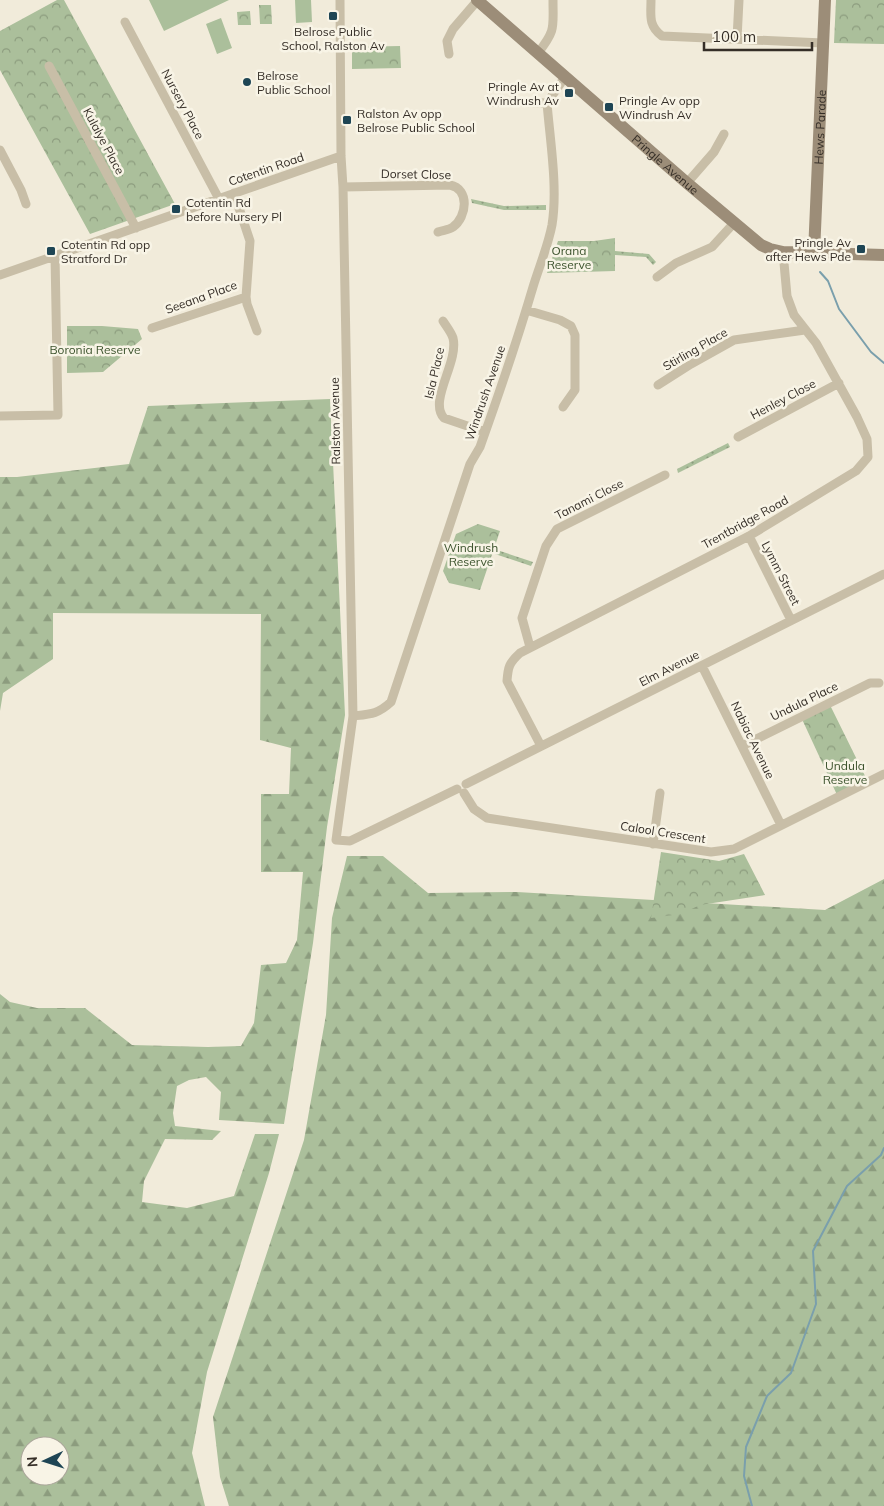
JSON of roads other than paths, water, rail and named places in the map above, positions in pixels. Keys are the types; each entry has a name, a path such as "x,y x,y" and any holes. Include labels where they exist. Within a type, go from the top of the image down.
{"street":[{"name":"Ralston Avenue","path":"336,840 354,716 340,0"},
{"path":"449,54 447,41 453,29 477,0"},
{"name":"Pringle Avenue","path":"477,0 761,245 783,252 884,256"},
{"path":"538,53 550,38 553,28 553,0"},
{"path":"651,0 651,23 655,31 662,36 823,43"},
{"path":"737,39 740,0"},
{"name":"Hews Parade","path":"814,253 825,0"},
{"name":"Nursery Place","path":"125,22 219,199"},
{"name":"Kulalye Place","path":"49,66 136,228"},
{"path":"492,102 547,103 566,77"},
{"name":"Windrush Avenue","path":"354,716 376,713 384,709 391,702 470,464 480,447 548,242 554,208 553,156 547,103"},
{"path":"687,183 714,152 724,134"},
{"path":"0,150 21,190 26,204"},
{"name":"Cotentin Road","path":"0,275 342,156"},
{"name":"Dorset Close","path":"343,187 456,186 463,194 464,199 462,217 455,226 438,232"},
{"name":"Seeana Place","path":"152,328 246,297 250,241 234,193"},
{"path":"657,277 676,263 712,247 734,223"},
{"name":"Trentbridge Road","path":"540,746 507,682 507,671 511,662 520,653 749,536 856,471 868,457 867,439 857,417 816,343 794,315 787,296 783,252"},
{"path":"0,416 58,414 55,256"},
{"path":"246,297 257,331"},
{"path":"526,310 560,320 571,326 575,335 575,390 563,407"},
{"name":"Isla Place","path":"443,321 452,336 454,351 439,402 441,414 444,418 485,432"},
{"name":"Stirling Place","path":"658,385 734,340 805,330"},
{"name":"Henley Close","path":"738,437 839,383"},
{"name":"Tanami Close","path":"530,647 522,618 546,546 557,529 664,475"},
{"name":"Lymm Street","path":"749,536 791,620"},
{"name":"Elm Avenue","path":"336,840 350,841 462,789 540,746 884,574"},
{"name":"Nabiac Avenue","path":"702,666 781,825"},
{"name":"Undula Place","path":"742,746 870,683 879,682"},
{"name":"Calool Crescent","path":"462,789 474,809 487,818 711,852 734,849 884,774"},
{"path":"653,844 660,793"}],"waterway":[{"path":"820,272 828,281 839,309 871,352 884,363"},
{"path":"752,1506 744,1476 746,1447 767,1396 791,1373 816,1304 813,1251 847,1186 881,1155 884,1148"}],"place":[{"name":"Belrose Public School, Ralston Av","path":"333,16"},
{"name":"Belrose Public School","path":"247,82"},
{"name":"Pringle Av at Windrush Av","path":"569,93"},
{"name":"Pringle Av opp Windrush Av","path":"609,107"},
{"name":"Ralston Av opp Belrose Public School","path":"347,120"},
{"name":"Cotentin Rd before Nursery Pl","path":"176,209"},
{"name":"Pringle Av after Hews Pde","path":"861,249"},
{"name":"Cotentin Rd opp Stratford Dr","path":"51,251"}],"park label":[{"name":"Orana Reserve","path":"569,257"},
{"name":"Boronia Reserve","path":"95,349"},
{"name":"Windrush Reserve","path":"471,554"},
{"name":"Undula Reserve","path":"845,772"}]}
